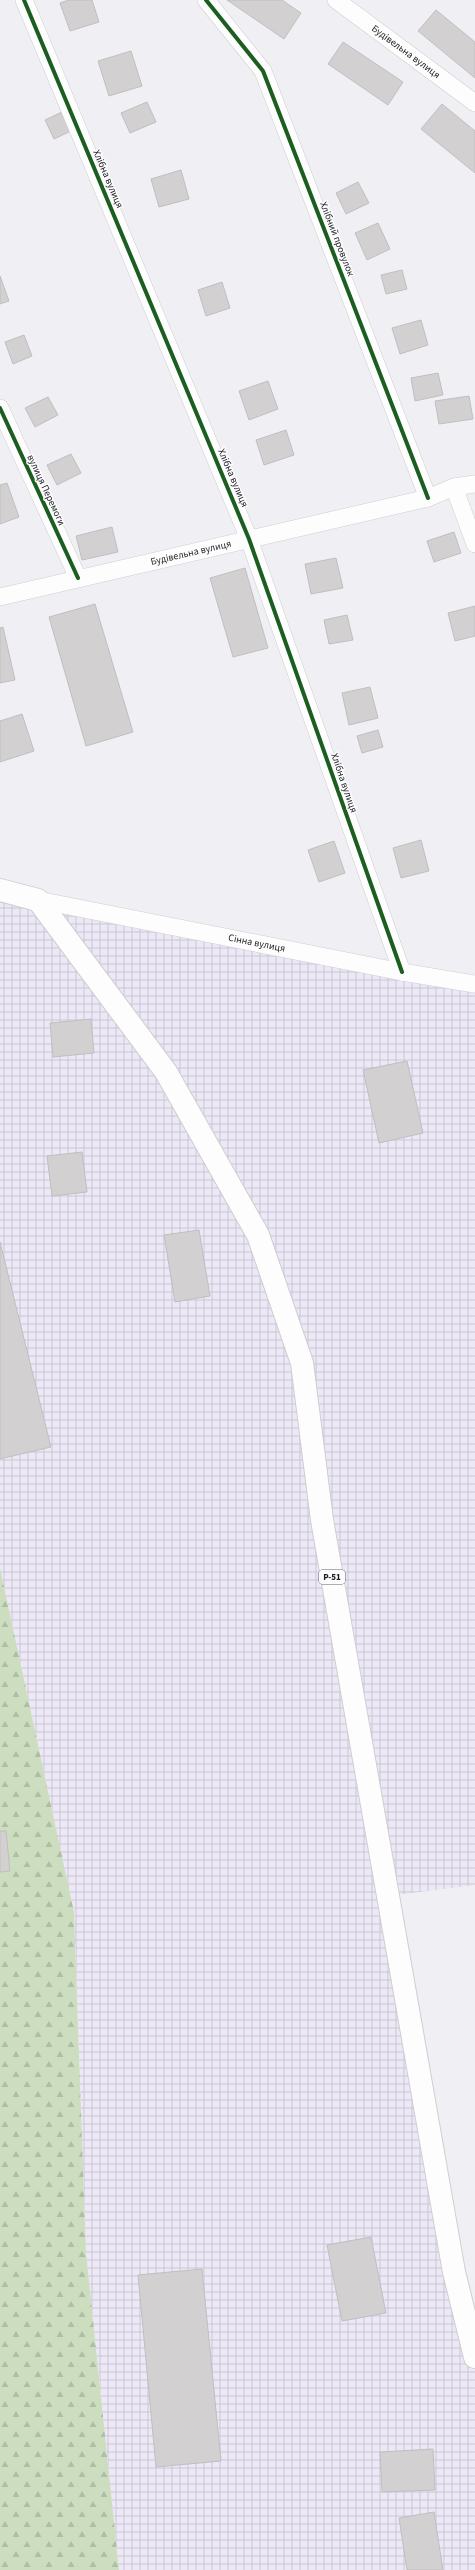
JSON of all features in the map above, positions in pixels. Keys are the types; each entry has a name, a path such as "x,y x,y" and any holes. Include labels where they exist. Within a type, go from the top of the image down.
{"main road":[{"path":"0,890 38,900"},
{"name":"Р-51","path":"38,900 166,1072 258,1235 302,1363 323,1528 454,2272 475,2357"}],"street":[{"name":"Хлібна вулиця","path":"24,0 249,539 402,972"},
{"name":"Хлібний провулок","path":"206,0 263,71 428,498"},
{"name":"Будівельна вулиця","path":"336,0 475,103"},
{"name":"вулиця Перемоги","path":"0,408 78,578"},
{"name":"Будівельна вулиця","path":"0,597 428,498 454,487 475,484"},
{"path":"454,487 475,544"},
{"name":"Сінна вулиця","path":"38,900 402,972 475,984"}],"shaded area":[{"path":"0,890 475,984 475,1885 388,1896 475,2357 475,2570 119,2570 86,2252 74,1912 0,1568"}],"green space":[{"path":"0,1568 74,1912 86,2252 119,2570 0,2570"}],"building":[{"path":"69,0 92,0 99,22 70,31 60,3"},
{"path":"227,0 282,0 301,13 284,39"},
{"path":"436,10 475,42 475,78 418,31"},
{"path":"343,42 403,82 388,105 328,64"},
{"path":"131,51 142,86 109,96 98,61"},
{"path":"147,102 156,122 130,133 121,113"},
{"path":"442,104 475,131 475,173 421,129"},
{"path":"64,111 73,130 54,139 45,120"},
{"path":"181,170 189,199 159,207 151,179"},
{"path":"358,182 369,203 346,214 336,193"},
{"path":"378,223 390,249 367,260 355,233"},
{"path":"402,270 407,289 386,294 381,275"},
{"path":"0,276 9,301 0,304"},
{"path":"222,282 230,308 206,316 198,290"},
{"path":"421,320 428,345 400,354 392,328"},
{"path":"24,335 32,356 13,364 5,342"},
{"path":"438,373 443,395 415,401 411,378"},
{"path":"268,381 278,409 249,420 239,391"},
{"path":"469,396 473,419 439,424 435,401"},
{"path":"48,397 58,415 35,427 25,408"},
{"path":"286,430 294,455 264,465 256,440"},
{"path":"71,454 81,473 57,485 47,465"},
{"path":"7,483 19,517 0,524 0,485"},
{"path":"112,527 118,552 82,560 76,536"},
{"path":"454,532 461,553 434,562 427,541"},
{"path":"336,558 343,588 311,594 305,564"},
{"path":"245,568 268,648 233,657 210,578"},
{"path":"95,604 133,732 86,746 49,617"},
{"path":"475,606 475,636 455,641 448,613"},
{"path":"347,615 353,640 329,644 324,620"},
{"path":"3,627 15,680 0,683 0,628"},
{"path":"370,687 378,718 349,725 342,693"},
{"path":"22,714 34,751 0,762 0,721"},
{"path":"378,730 383,747 362,753 357,736"},
{"path":"421,840 429,871 401,878 393,848"},
{"path":"334,841 345,873 319,882 308,850"},
{"path":"91,1019 94,1053 53,1057 50,1023"},
{"path":"407,1061 423,1133 379,1143 363,1070"},
{"path":"82,1152 87,1192 52,1196 47,1156"},
{"path":"199,1230 210,1296 175,1302 164,1235"},
{"path":"0,1242 51,1447 0,1459"},
{"path":"0,1831 6,1831 10,1871 0,1872"},
{"path":"371,2237 386,2313 342,2321 327,2245"},
{"path":"202,2269 221,2461 156,2467 138,2275"},
{"path":"433,2449 435,2490 382,2492 380,2452"},
{"path":"434,2512 443,2570 407,2570 399,2518"}],"cycle path":[{"path":"24,0 249,539 402,972"},
{"path":"206,0 263,71 428,498"},
{"path":"0,408 78,578"}]}
